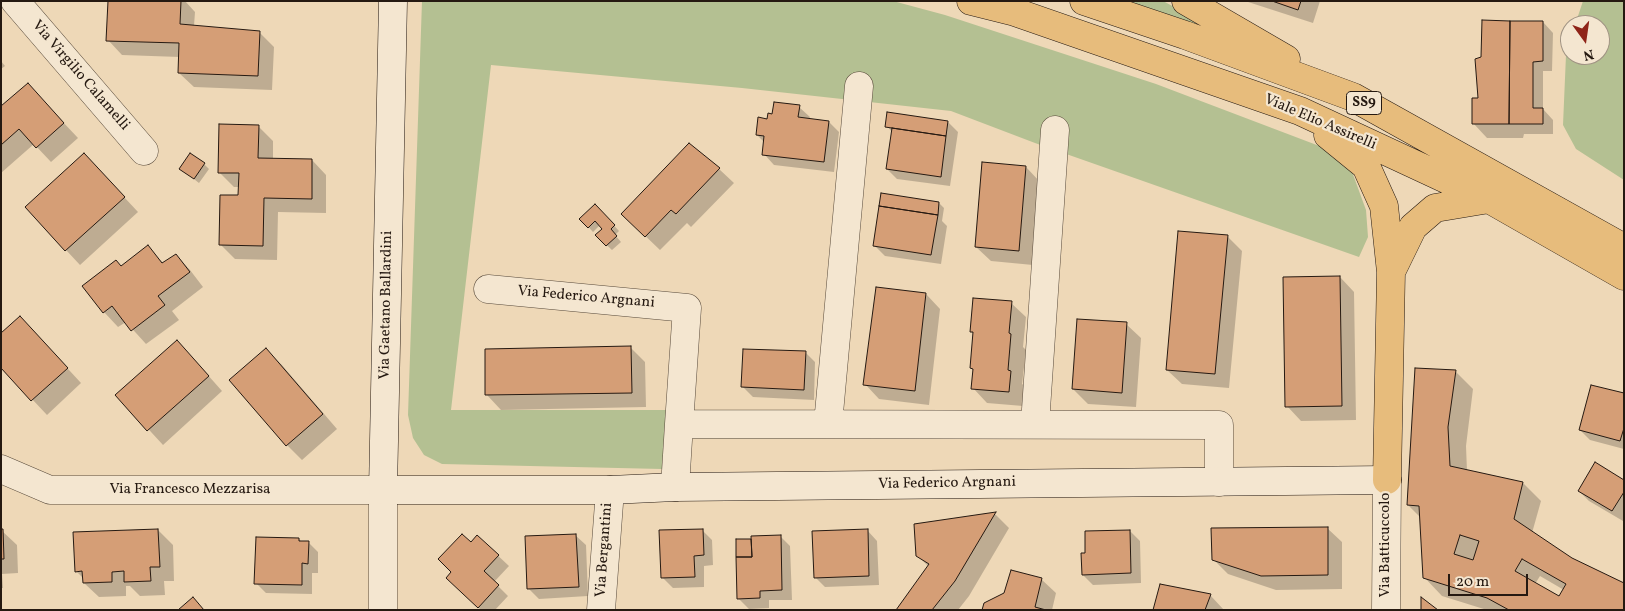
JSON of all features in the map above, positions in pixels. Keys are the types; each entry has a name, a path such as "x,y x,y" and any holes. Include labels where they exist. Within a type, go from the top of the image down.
{"main road":[{"name":"Viale Elio Assirelli","path":"971,1 1015,12 1300,111 1489,200 1624,276"},
{"name":"SS9","path":"1084,1 1185,35 1353,97 1624,248"},
{"path":"1186,1 1353,97"},
{"path":"1300,111 1366,166 1384,206 1391,272 1387,480"},
{"path":"1391,272 1413,227 1435,208 1489,200"}],"street":[{"name":"Via Virgilio Calamelli","path":"15,1 144,151"},
{"name":"Via Gaetano Ballardini","path":"383,610 383,490 393,1"},
{"path":"828,424 859,86"},
{"path":"1035,424 1055,130"},
{"name":"Via Federico Argnani","path":"488,289 687,308 675,487"},
{"path":"679,424 1219,425 1219,482"},
{"name":"Via Francesco Mezzarisa","path":"1,469 50,490 383,490"},
{"name":"Via Federico Argnani","path":"383,490 610,490 675,487 1387,480"},
{"name":"Via Batticuccolo","path":"1386,610 1387,480"},
{"name":"Via Bergantini","path":"601,610 610,490"}],"green space":[{"path":"422,1 893,1 945,15 1156,84 1322,147 1351,169 1366,210 1368,237 1359,257 1035,143 951,111 742,88 491,65 451,410 667,410 662,469 442,464 424,455 413,438 408,415"},
{"path":"1122,1 1163,1 1253,49"},
{"path":"1583,1 1624,1 1624,180 1576,149 1563,125 1566,65 1610,65 1610,15 1578,15"}],"building":[{"path":"108,1 181,1 180,24 260,31 258,76 178,73 179,43 106,41"},
{"path":"1272,1 1301,1 1298,10"},
{"path":"1482,20 1510,21 1509,124 1472,124 1472,98 1478,98 1475,59 1481,57"},
{"path":"1510,21 1543,21 1543,61 1533,62 1533,108 1543,108 1543,124 1509,124"},
{"path":"28,83 64,123 36,148 19,129 1,145 1,106"},
{"path":"774,102 800,105 798,117 829,121 824,162 762,155 764,136 756,135 758,117 767,119 768,113 772,114"},
{"path":"887,112 948,121 946,136 885,127"},
{"path":"219,124 259,125 258,158 312,159 312,199 264,198 263,246 219,245 220,195 238,195 239,173 218,173"},
{"path":"892,128 946,136 941,177 886,169"},
{"path":"689,143 720,168 676,214 671,210 645,237 621,214"},
{"path":"84,153 125,197 65,251 25,207"},
{"path":"190,153 205,163 194,179 179,169"},
{"path":"982,162 1026,166 1019,251 975,247"},
{"path":"881,193 939,202 938,215 879,206"},
{"path":"595,204 615,225 611,229 617,236 606,246 595,235 602,229 595,221 588,228 579,219"},
{"path":"879,206 938,215 931,255 873,246"},
{"path":"1178,231 1228,235 1215,374 1166,370"},
{"path":"148,245 162,263 176,254 190,272 158,296 165,305 131,331 112,306 103,313 82,286 116,260 121,266"},
{"path":"1340,276 1342,406 1285,407 1283,277"},
{"path":"876,287 926,293 915,391 863,385"},
{"path":"973,298 1012,301 1009,333 1011,334 1008,370 1011,371 1009,392 971,389 973,369 970,368 973,332 970,332"},
{"path":"20,316 68,368 31,401 1,368 1,333"},
{"path":"1077,319 1127,322 1122,393 1072,389"},
{"path":"177,340 209,376 147,431 115,395"},
{"path":"631,346 632,393 485,395 485,349"},
{"path":"266,348 323,414 286,446 229,380"},
{"path":"743,349 806,351 804,390 741,387"},
{"path":"1415,368 1456,370 1448,427 1450,466 1523,482 1514,519 1572,558 1624,583 1624,610 1509,610 1487,598 1423,578 1419,506 1407,505","holes":["1460,535 1479,541 1473,560 1454,554","1522,559 1566,584 1559,596 1515,571"]},
{"path":"1591,385 1624,393 1624,428 1620,441 1579,430"},
{"path":"1595,462 1624,480 1624,492 1612,511 1578,491"},
{"path":"996,512 955,581 932,610 896,610 929,564 916,556 914,524"},
{"path":"1328,527 1328,575 1261,576 1212,560 1211,528"},
{"path":"1,529 3,529 4,559 1,559"},
{"path":"158,529 160,567 150,567 151,581 124,582 124,571 112,572 112,582 83,583 82,571 75,572 73,532"},
{"path":"703,529 704,555 694,556 695,577 661,578 659,530"},
{"path":"868,529 869,576 814,578 812,531"},
{"path":"1130,530 1131,573 1082,575 1081,553 1085,553 1085,531"},
{"path":"462,534 471,542 477,535 499,555 484,571 499,585 478,608 446,578 451,572 438,559"},
{"path":"576,534 579,587 527,589 525,536"},
{"path":"781,535 782,590 760,591 760,598 737,599 736,557 752,557 751,536"},
{"path":"256,537 299,538 299,541 309,541 308,564 302,563 302,585 254,584"},
{"path":"736,539 751,539 752,557 736,557"},
{"path":"1011,570 1042,578 1035,607 1046,610 982,610 984,603 1004,593"},
{"path":"1160,584 1211,594 1205,610 1153,610"},
{"path":"193,597 204,610 178,610"},
{"path":"1421,597 1438,610 1421,610"}]}
